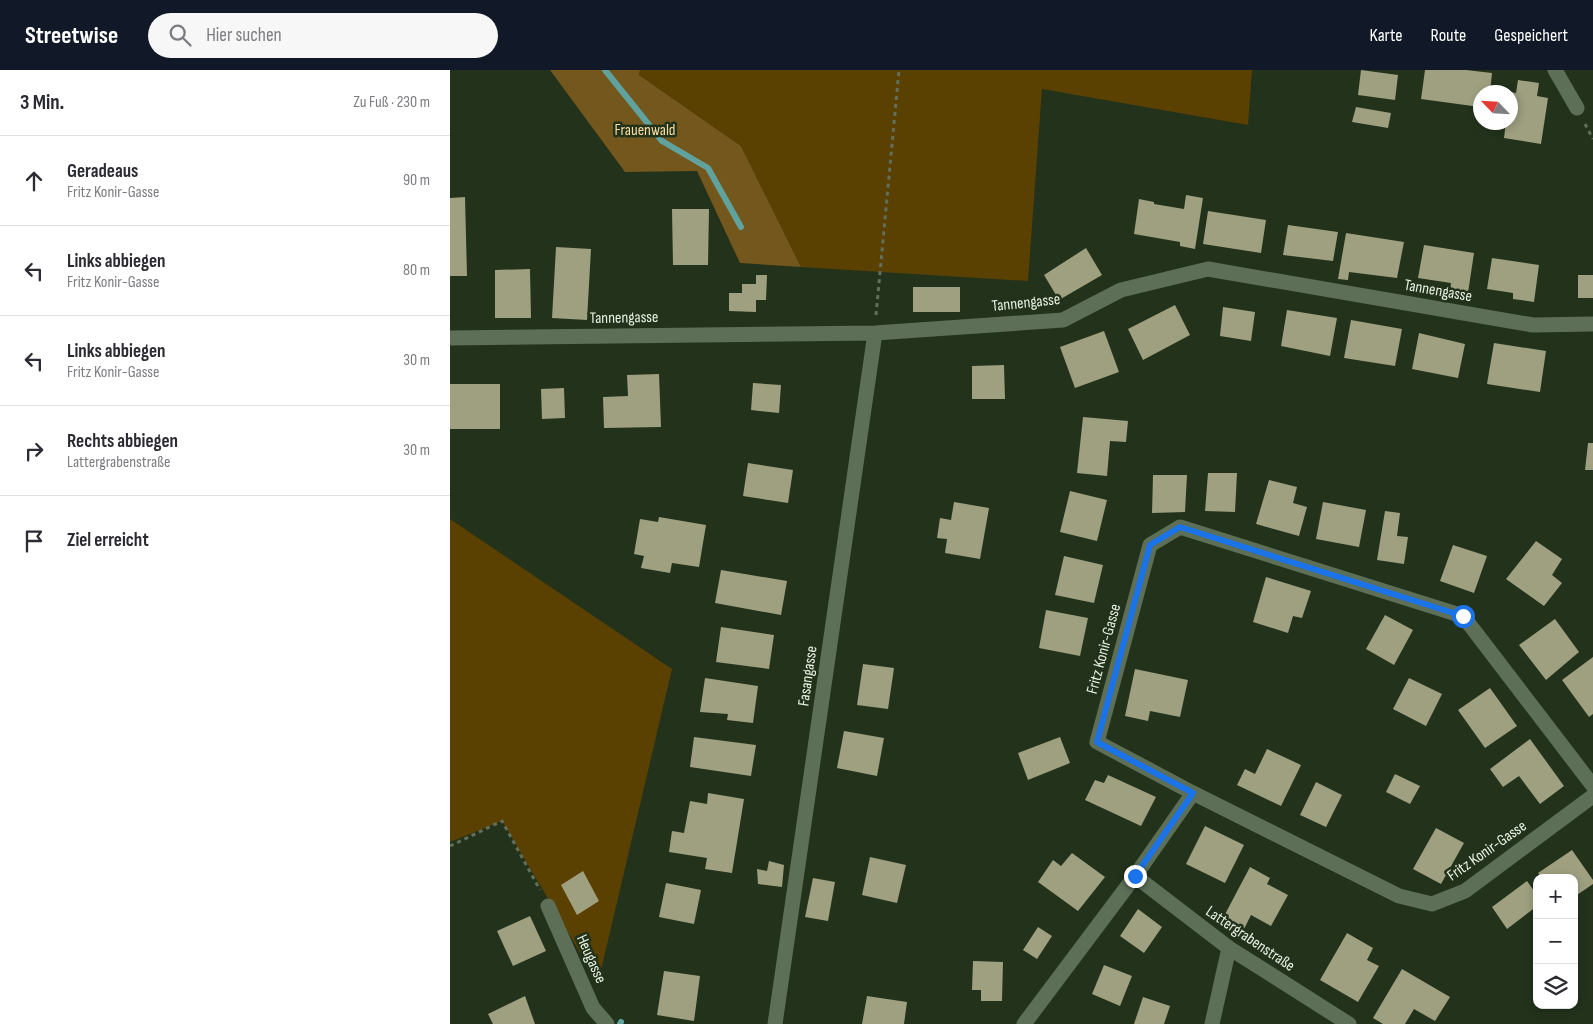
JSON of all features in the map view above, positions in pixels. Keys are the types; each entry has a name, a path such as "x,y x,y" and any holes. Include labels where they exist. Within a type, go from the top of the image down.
{"street":[{"path":"1555,70 1577,108"},
{"name":"Tannengasse","path":"450,338 875,333 1063,320 1121,290 1208,269 1533,325 1593,324"},
{"name":"Fasangasse","path":"775,1024 875,333"},
{"name":"Fritz Konir-Gasse","path":"1593,786 1463,616 1180,527 1150,545 1097,742 1193,793 1399,896 1432,904 1465,891 1593,796"},
{"path":"1024,1024 1135,876 1193,793"},
{"name":"Lattergrabenstraße","path":"1135,876 1228,948 1349,1024"},
{"name":"Heugasse","path":"548,906 594,1008 607,1024"},
{"path":"1212,1024 1228,948"}],"path":[{"path":"875,333 899,70"},
{"path":"450,846 502,821 548,906"}],"shaded area":[{"path":"640,70 1252,70 1248,125 1042,89 1028,281 801,267 741,146 639,75"},
{"path":"450,519 672,669 598,983 502,821 450,842"}],"green space":[{"name":"Frauenwald","path":"550,70 640,70 639,75 741,146 801,267 740,263 697,171 625,172"}],"building":[{"path":"1361,70 1398,75 1395,100 1358,95"},
{"path":"1425,70 1466,70 1492,73 1491,85 1473,85 1473,106 1421,99"},
{"path":"1518,80 1539,83 1537,96 1548,98 1541,144 1504,138 1505,130 1518,130"},
{"path":"1356,107 1391,113 1388,128 1352,122"},
{"path":"1186,195 1203,198 1195,249 1180,246 1180,242 1134,234 1139,199 1154,202 1154,204 1184,209"},
{"path":"465,197 467,276 450,276 450,198"},
{"path":"672,209 709,209 708,265 673,265"},
{"path":"1208,211 1266,220 1261,253 1203,244"},
{"path":"1288,225 1338,232 1333,261 1283,255"},
{"path":"1346,233 1404,242 1397,278 1349,272 1348,280 1338,279"},
{"path":"1424,245 1474,253 1468,293 1450,290 1451,283 1418,278"},
{"path":"556,247 591,249 587,320 552,318"},
{"path":"1086,248 1102,275 1059,300 1044,275"},
{"path":"1492,258 1539,265 1534,302 1513,299 1513,293 1487,289"},
{"path":"530,269 531,318 495,318 495,270"},
{"path":"756,275 767,275 766,300 756,300 756,312 729,311 729,293 742,293 742,284 756,284"},
{"path":"1578,275 1593,275 1593,298 1578,298"},
{"path":"913,287 960,287 960,312 913,312"},
{"path":"1175,305 1190,335 1143,360 1128,329"},
{"path":"1223,307 1255,312 1251,341 1220,336"},
{"path":"1287,310 1337,318 1330,356 1281,346"},
{"path":"1351,320 1402,329 1395,366 1344,358"},
{"path":"1104,331 1119,372 1075,388 1060,347"},
{"path":"1419,333 1465,344 1458,378 1412,369"},
{"path":"1494,343 1546,351 1540,392 1487,384"},
{"path":"1004,365 1005,399 972,399 972,366"},
{"path":"659,374 661,427 604,428 603,397 628,396 627,375"},
{"path":"753,383 781,385 779,413 751,410"},
{"path":"450,384 500,384 500,429 450,429"},
{"path":"564,388 565,418 542,419 541,389"},
{"path":"1083,417 1128,421 1126,442 1110,441 1107,476 1077,473"},
{"path":"1588,443 1593,443 1593,470 1585,470"},
{"path":"748,463 793,470 788,503 743,496"},
{"path":"1208,473 1237,473 1235,512 1205,511"},
{"path":"1153,475 1187,475 1185,512 1152,513"},
{"path":"1269,480 1297,487 1293,503 1307,507 1299,536 1256,524"},
{"path":"1070,491 1107,500 1097,541 1060,532"},
{"path":"954,502 989,508 980,559 945,553 947,539 937,538 940,518 951,520"},
{"path":"1323,502 1366,510 1359,547 1316,539"},
{"path":"1385,511 1400,513 1397,536 1408,537 1404,564 1377,560"},
{"path":"659,517 706,525 699,567 672,563 670,573 641,568 644,556 634,554 640,519 658,522"},
{"path":"1536,541 1562,559 1552,575 1562,583 1544,606 1506,579"},
{"path":"1453,545 1487,556 1474,593 1440,581"},
{"path":"1064,556 1103,565 1094,603 1055,595"},
{"path":"721,570 787,581 781,615 715,603"},
{"path":"1266,577 1311,591 1302,618 1293,616 1288,633 1253,622"},
{"path":"1046,610 1088,618 1080,656 1039,648"},
{"path":"1385,615 1413,630 1394,665 1366,649"},
{"path":"1555,619 1579,652 1546,680 1519,645"},
{"path":"721,627 774,635 769,669 716,662"},
{"path":"1593,657 1593,714 1589,717 1562,680"},
{"path":"863,664 894,668 888,709 857,705"},
{"path":"1135,669 1188,680 1180,717 1150,711 1148,721 1125,716"},
{"path":"705,678 758,686 753,723 727,720 728,714 700,712"},
{"path":"1409,678 1442,694 1426,726 1393,709"},
{"path":"1490,688 1517,726 1485,748 1458,710"},
{"path":"844,731 884,738 877,776 837,768"},
{"path":"694,737 756,745 751,776 690,767"},
{"path":"1060,737 1070,763 1028,780 1018,753"},
{"path":"1530,739 1564,786 1540,804 1519,776 1503,787 1490,769"},
{"path":"1267,749 1301,765 1281,806 1237,785 1245,769 1255,774"},
{"path":"1395,774 1420,786 1410,804 1386,792"},
{"path":"1108,775 1156,797 1141,826 1085,800 1095,780 1104,783"},
{"path":"1316,782 1342,795 1326,827 1300,815"},
{"path":"708,793 744,799 732,873 705,869 707,858 669,852 672,831 684,833 690,801 707,804"},
{"path":"1205,826 1244,845 1225,883 1186,864"},
{"path":"1436,828 1464,843 1441,884 1413,869"},
{"path":"1572,850 1593,880 1593,884 1578,894 1578,874 1538,873"},
{"path":"1072,853 1105,877 1078,911 1038,882 1053,860 1061,866"},
{"path":"870,857 906,865 897,903 862,895"},
{"path":"769,861 784,865 782,887 758,884 757,869 767,871"},
{"path":"1250,867 1270,878 1267,884 1288,895 1271,926 1251,915 1244,929 1223,918"},
{"path":"583,871 599,901 577,915 561,885"},
{"path":"813,878 835,882 828,921 805,917"},
{"path":"1527,881 1533,889 1533,909 1507,929 1492,907"},
{"path":"666,883 701,890 694,924 659,917"},
{"path":"1138,909 1162,927 1144,953 1120,936"},
{"path":"530,916 546,951 513,966 497,931"},
{"path":"1038,927 1052,936 1037,959 1023,950"},
{"path":"1347,933 1373,948 1367,960 1379,966 1358,1002 1320,980"},
{"path":"973,961 1003,962 1002,1001 981,1001 981,990 972,990"},
{"path":"1104,965 1132,976 1120,1006 1092,994"},
{"path":"1402,969 1450,997 1435,1021 1414,1009 1405,1024 1383,1024 1373,1018"},
{"path":"664,971 700,976 694,1021 657,1015"},
{"path":"525,996 535,1024 493,1024 488,1014"},
{"path":"867,996 907,1002 904,1024 862,1024"},
{"path":"1143,997 1170,1006 1164,1024 1134,1024"}],"waterway":[{"path":"605,70 662,141 708,168 741,227"}],"route":[{"path":"1135,876 1193,793 1097,742 1150,545 1180,527 1463,616"}]}
